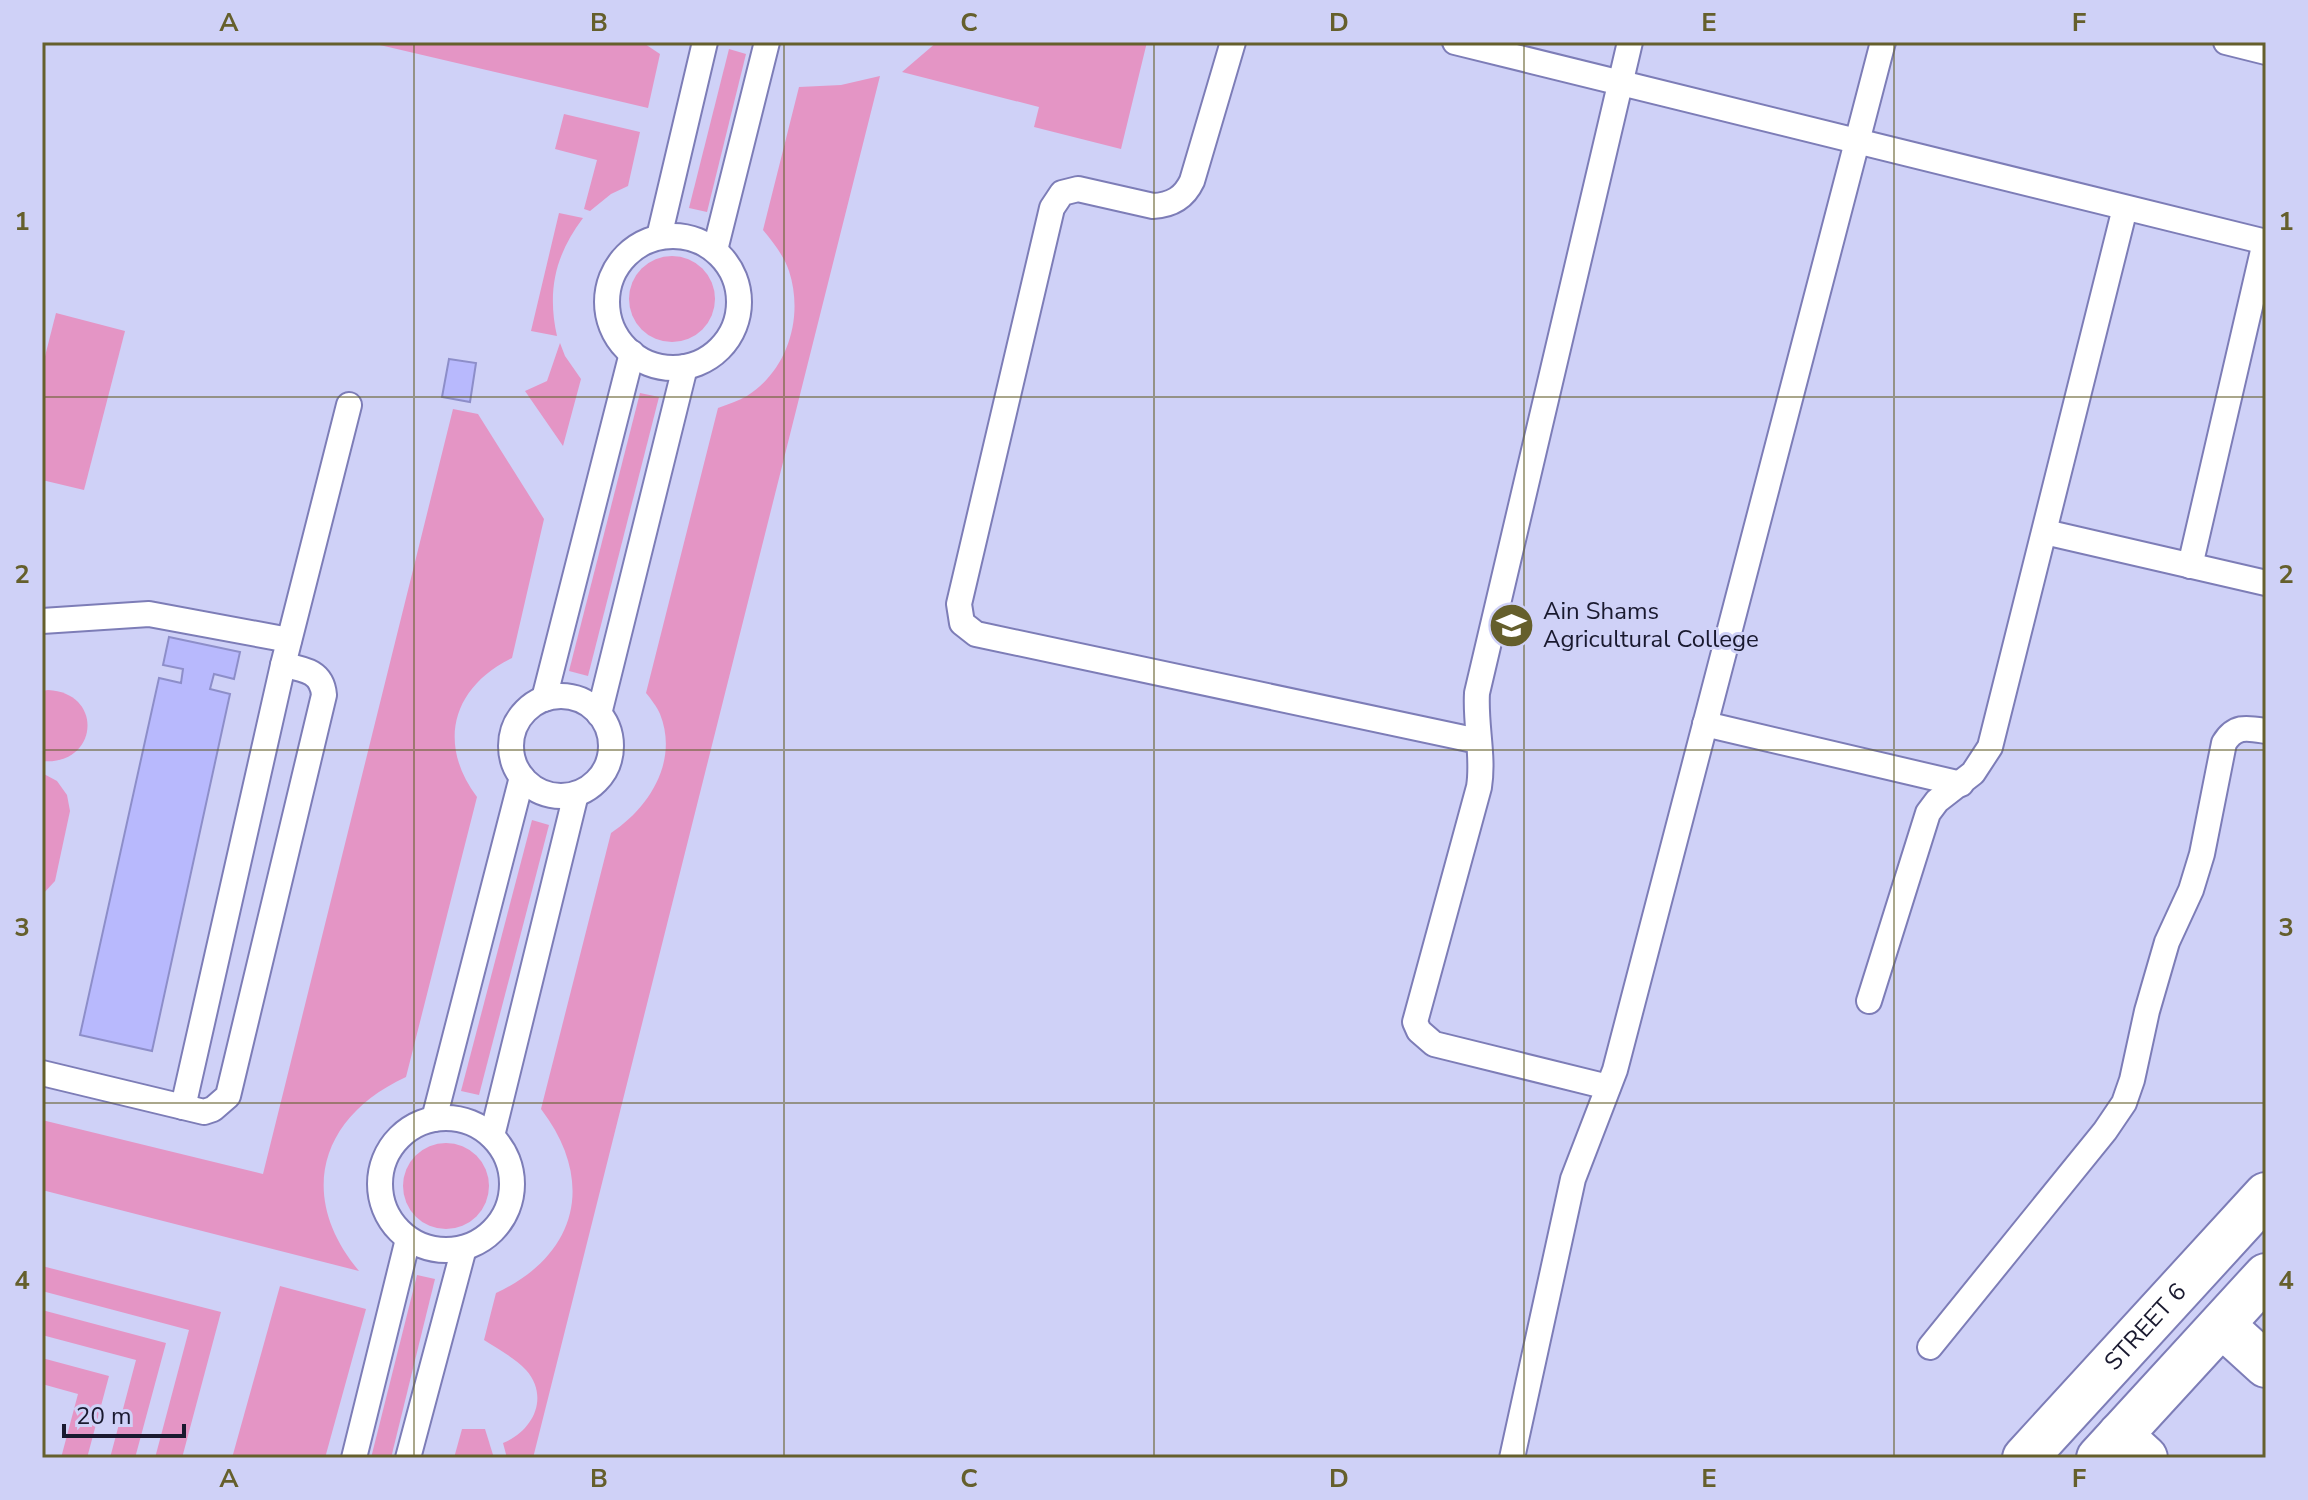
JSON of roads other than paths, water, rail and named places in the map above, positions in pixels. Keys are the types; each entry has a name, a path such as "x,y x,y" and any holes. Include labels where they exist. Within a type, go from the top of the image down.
{"main road":[{"name":"STREET 6","path":"2025,1458 2266,1195"},
{"path":"2121,1450 2222,1325 2266,1276"},
{"path":"2222,1325 2266,1365"}],"lane":[{"path":"659,237 705,42"},
{"path":"715,250 767,42"},
{"path":"1233,42 1192,181 1181,197 1163,206 1153,206 1070,189 1062,193 1052,208 959,604 962,623 976,634 1478,741"},
{"path":"1455,42 2266,242 2190,566"},
{"path":"1608,1087 1434,1044 1419,1031 1415,1022 1479,787 1477,693 1630,42"},
{"path":"1512,1458 1573,1179 1608,1087 1883,42"},
{"path":"2226,42 2266,52"},
{"path":"1869,1001 1922,827 1937,801 1973,773 1990,747 2125,208"},
{"path":"659,237 688,237 715,250 735,276 739,301 735,326 727,340 701,362 685,367 657,366 632,353 619,340 607,305 615,269 642,244 659,237"},
{"path":"544,699 632,353"},
{"path":"599,714 685,367"},
{"path":"183,1107 283,665 349,405"},
{"path":"2045,532 2266,583"},
{"path":"42,621 149,614 289,640"},
{"path":"42,1073 204,1112 213,1109 228,1096 324,695 324,686 312,673 283,665"},
{"path":"568,696 590,705 599,714 607,726 610,739 606,766 599,778 576,794 552,795 530,786 522,777 512,753 516,727 532,706 544,699 568,696"},
{"path":"1705,724 1961,784"},
{"path":"1930,1347 2105,1131 2124,1103 2167,942 2191,890 2202,854 2224,743 2236,729 2246,727 2266,731"},
{"path":"434,1119 522,777"},
{"path":"492,1136 576,794"},
{"path":"246,826 289,835"},
{"path":"235,876 277,885"},
{"path":"434,1119 465,1120 492,1136 504,1152 511,1171 512,1191 507,1210 497,1227 482,1240 464,1248 434,1250 408,1239 394,1226 384,1208 380,1190 381,1171 388,1152 400,1137 415,1126 434,1119"},
{"path":"354,1458 408,1239"},
{"path":"408,1458 464,1248"}],"place":[{"name":"Ain Shams Agricultural College","path":"1512,625"}]}
